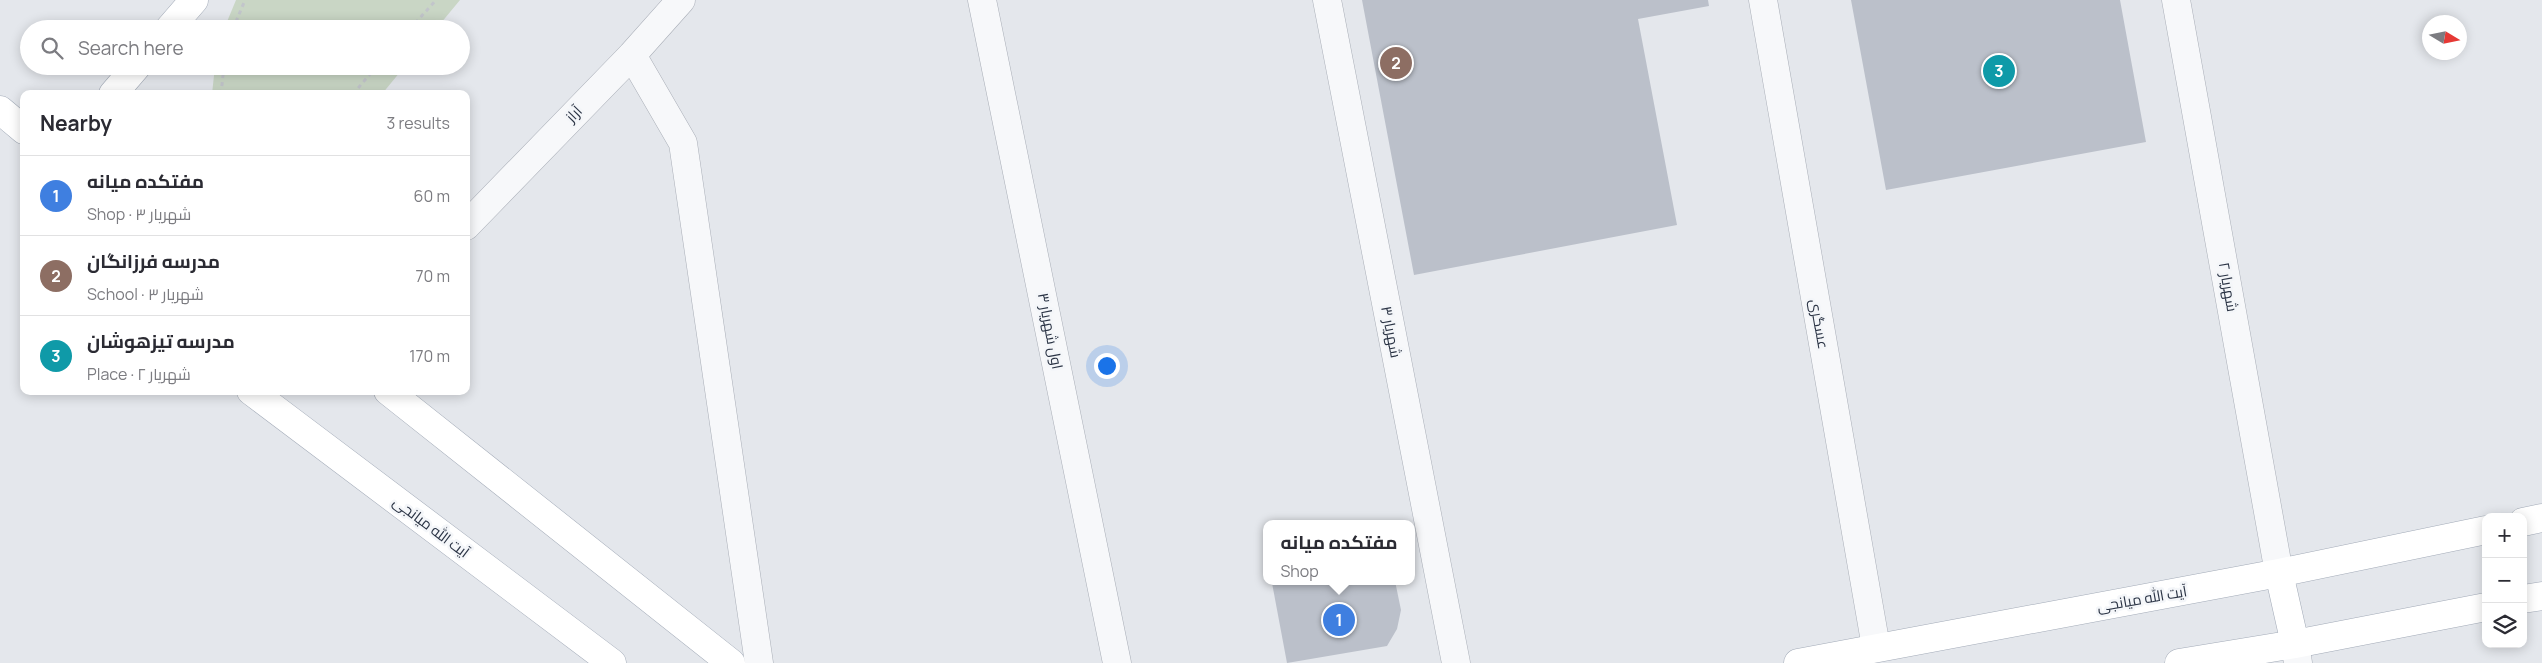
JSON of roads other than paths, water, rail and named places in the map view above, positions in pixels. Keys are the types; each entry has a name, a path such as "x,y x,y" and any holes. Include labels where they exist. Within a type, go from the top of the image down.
{"main road":[{"path":"177,20 194,0"},
{"path":"116,90 129,75"},
{"path":"0,110 20,127"},
{"name":"آیت الله میانجی","path":"256,395 612,663"},
{"path":"393,395 731,663"},
{"path":"2527,521 2542,518"},
{"name":"آیت الله میانجی","path":"1798,663 1876,647 2279,574 2482,531"},
{"path":"2279,574 2296,654"},
{"path":"2527,599 2542,596"},
{"path":"2179,663 2296,654 2482,608"}],"street":[{"name":"آراز","path":"470,222 632,55 681,0"},
{"name":"اول شهریار ۳","path":"982,0 1117,663"},
{"name":"شهریار ۳","path":"1327,0 1456,663"},
{"name":"عسگری","path":"1763,0 1876,647"},
{"name":"شهریار ۲","path":"2176,0 2279,574"},
{"path":"632,55 683,143 759,663"}],"place":[{"name":"مدرسه فرزانگان","path":"1396,63"},
{"name":"مدرسه تیزهوشان","path":"1999,71"},
{"name":"مفتکده میانه","path":"1339,620"}]}
